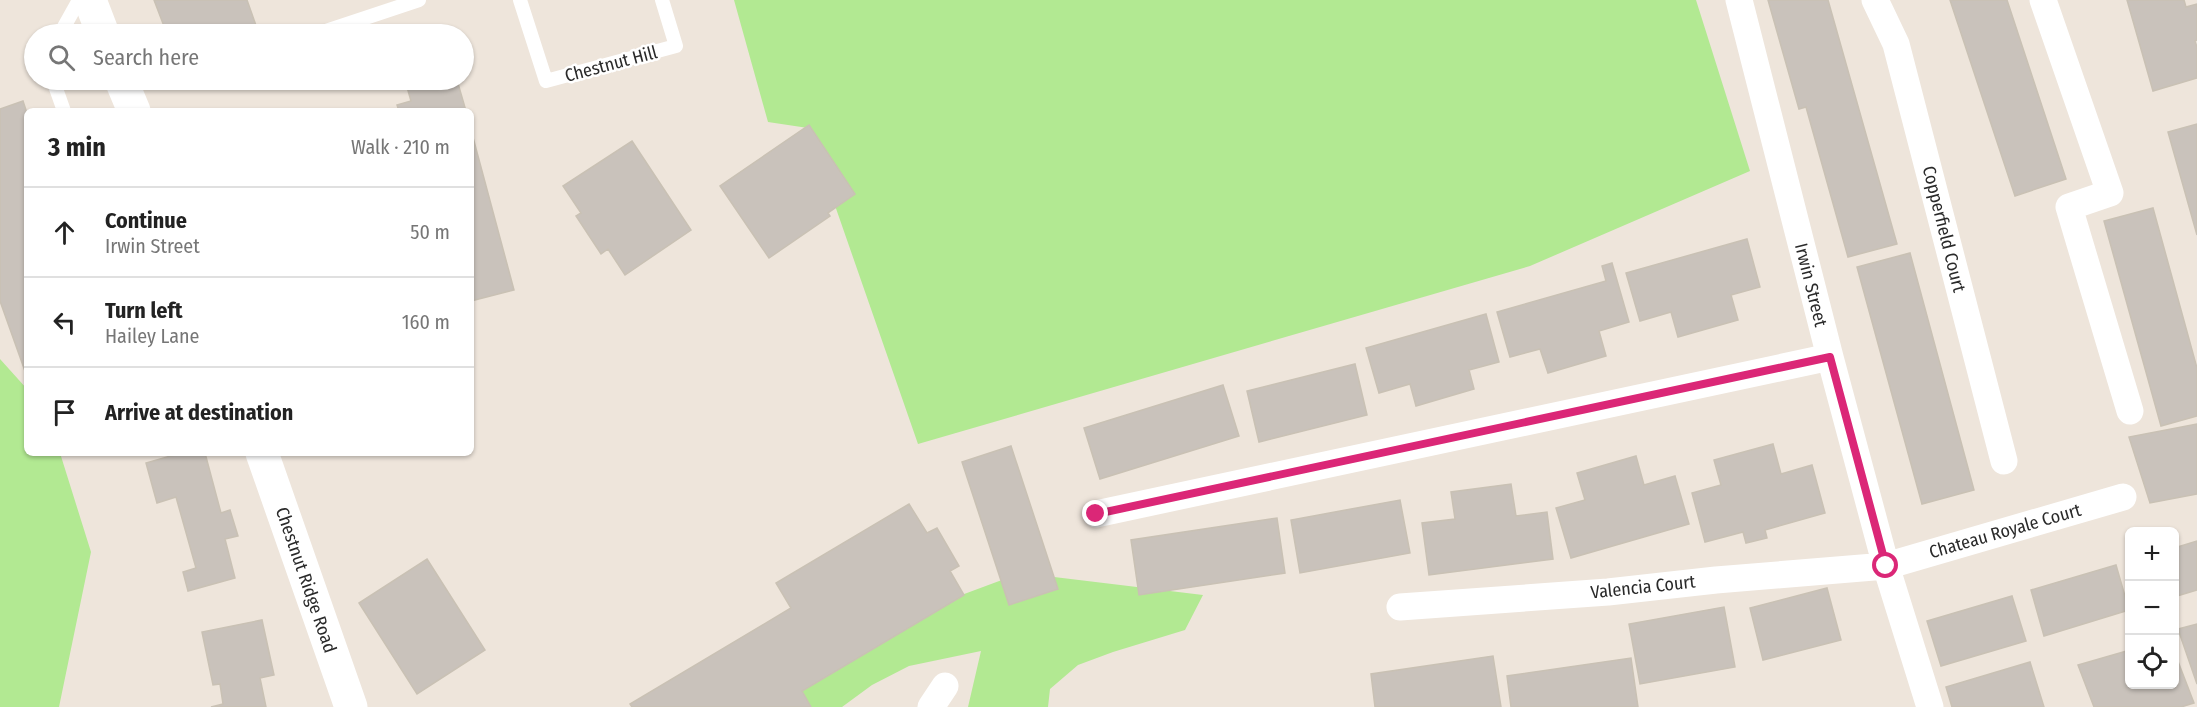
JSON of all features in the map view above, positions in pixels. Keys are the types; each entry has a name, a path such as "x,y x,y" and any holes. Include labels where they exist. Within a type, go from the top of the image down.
{"street":[{"path":"90,0 100,24"},
{"name":"Irwin Street","path":"1739,0 1886,566 1930,707"},
{"name":"Copperfield Court","path":"1875,0 1896,44 2004,461"},
{"path":"2043,0 2110,193 2069,207 2130,411"},
{"path":"125,90 133,108"},
{"path":"1096,514 1830,357"},
{"name":"Chestnut Ridge Road","path":"263,456 351,707"},
{"name":"Chateau Royale Court","path":"1886,566 2123,497"},
{"name":"Valencia Court","path":"1400,607 1608,592 1716,580 1886,566"}],"lane":[{"path":"66,24 79,0"},
{"path":"347,24 419,0"},
{"name":"Chestnut Hill","path":"520,0 546,81 676,46 662,0"},
{"path":"56,90 63,108"}],"green space":[{"path":"734,0 1696,0 1750,171 1530,266 918,444 808,128 768,122"},
{"path":"0,359 24,386 24,456 61,456 91,552 59,707 0,707"},
{"path":"1021,573 1203,595 1185,630 1078,665 1050,689 1048,707 968,707 981,651 909,666 872,685 842,707 774,707 940,603"}],"building":[{"path":"154,0 247,0 255,24 163,24"},
{"path":"1768,0 1828,0 1897,244 1848,257 1806,107 1799,109"},
{"path":"1950,0 2007,0 2066,179 2015,196"},
{"path":"2127,0 2184,0 2186,7 2197,4 2197,40 2195,41 2197,78 2153,91"},
{"path":"408,90 460,90 465,108 398,108 397,105 411,101"},
{"path":"23,101 25,108 24,368 0,301 0,109"},
{"path":"2197,124 2197,235 2168,132"},
{"path":"809,125 855,194 828,213 830,216 769,258 720,186"},
{"path":"474,141 514,290 474,300"},
{"path":"632,141 691,230 625,275 608,249 601,254 576,216 581,213 563,186"},
{"path":"2153,208 2197,368 2197,416 2161,426 2104,221"},
{"path":"1747,239 1760,287 1731,295 1738,320 1678,337 1671,312 1640,321 1626,273"},
{"path":"1910,253 1974,490 1922,504 1857,267"},
{"path":"1612,263 1629,322 1599,331 1606,356 1548,373 1540,349 1510,357 1497,312 1606,281 1602,266"},
{"path":"1486,314 1499,362 1469,370 1474,389 1416,406 1410,384 1379,393 1366,348"},
{"path":"1355,364 1367,415 1259,442 1247,391"},
{"path":"1223,385 1239,436 1100,479 1084,428"},
{"path":"2197,424 2197,494 2150,503 2129,437"},
{"path":"1773,444 1781,474 1812,465 1825,513 1765,530 1767,538 1746,543 1743,532 1705,542 1692,493 1721,485 1714,460"},
{"path":"1011,446 1058,589 1009,605 962,462"},
{"path":"170,456 206,456 221,513 230,510 238,536 225,539 235,578 188,591 183,572 196,568 176,497 157,503 146,463"},
{"path":"1636,456 1644,485 1675,476 1689,524 1571,558 1556,508 1585,500 1577,473"},
{"path":"1511,484 1516,516 1547,512 1553,559 1429,575 1422,523 1455,519 1451,492"},
{"path":"1400,500 1410,553 1300,573 1291,520"},
{"path":"909,504 927,533 937,528 959,566 950,571 964,595 802,691 811,707 632,707 630,704 791,608 776,583"},
{"path":"1277,518 1285,573 1139,595 1131,540"},
{"path":"2197,541 2197,590 2179,595 2179,581 2179,546"},
{"path":"427,559 485,650 417,694 359,603"},
{"path":"2116,565 2125,596 2125,611 2044,636 2031,590"},
{"path":"1827,588 1841,640 1763,660 1750,608"},
{"path":"2012,596 2026,641 1941,666 1927,621"},
{"path":"1724,607 1735,667 1640,684 1629,624"},
{"path":"262,620 274,675 260,678 266,707 211,707 223,704 220,684 213,685 202,632"},
{"path":"2197,624 2197,684 2179,632 2179,629"},
{"path":"2125,651 2125,689 2179,689 2179,664 2194,703 2181,707 2094,707 2078,665"},
{"path":"1493,656 1501,707 1375,707 1371,674"},
{"path":"1631,658 1638,707 1511,707 1507,676"},
{"path":"2030,662 2044,707 1952,707 1946,687"}],"route":[{"path":"1096,514 1830,357 1886,566"}]}
